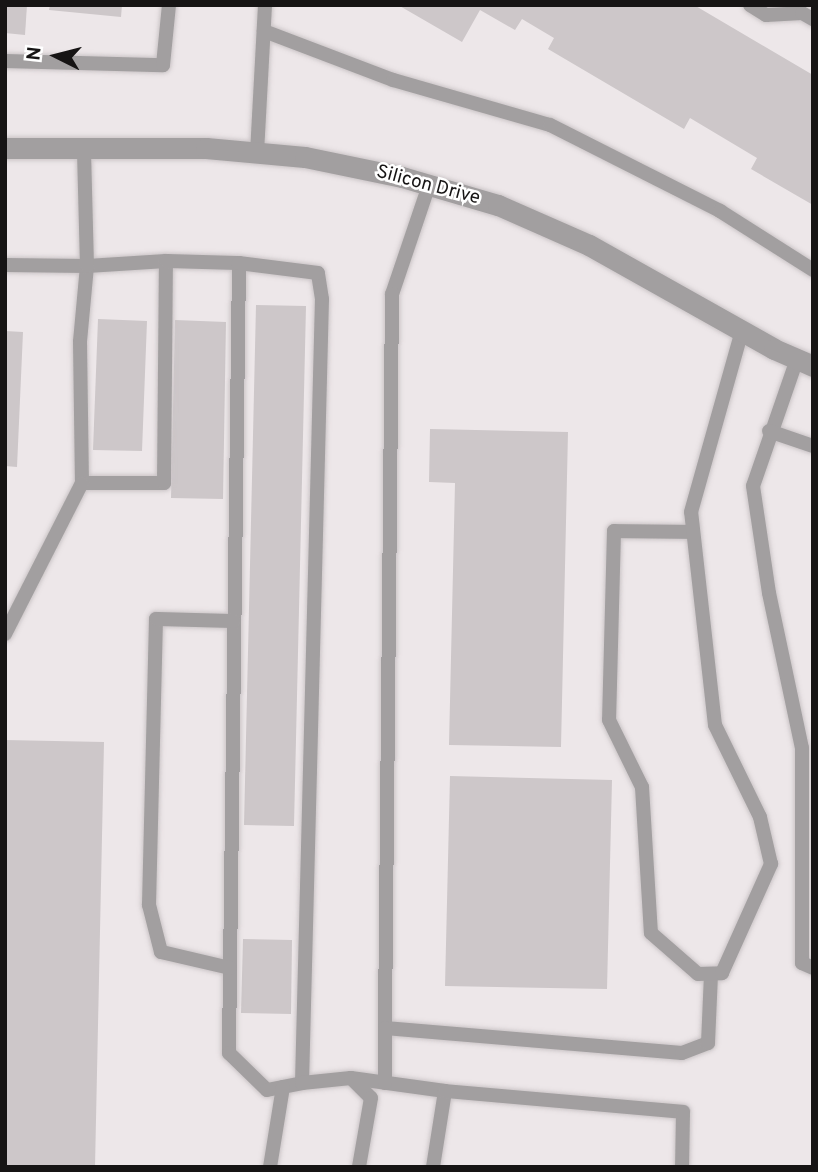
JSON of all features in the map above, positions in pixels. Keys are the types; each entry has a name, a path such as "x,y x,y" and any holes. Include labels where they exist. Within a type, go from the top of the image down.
{"street":[{"name":"Silicon Drive","path":"5,148 257,153 305,157 429,185 498,205 589,245 742,331 805,363"}],"lane":[{"path":"5,61 163,65 169,5"},
{"path":"257,153 265,5"},
{"path":"750,5 766,15 802,13 813,19"},
{"path":"264,31 393,80 550,125 720,211 813,270"},
{"path":"5,634 82,483 80,342 88,266 84,148"},
{"path":"385,1083 391,294 429,185"},
{"path":"82,483 164,483 166,261"},
{"path":"5,265 88,266 166,261 239,263 318,273 323,299 302,1083"},
{"path":"239,263 229,1053 267,1090 351,1078 445,1091 683,1112 682,1167"},
{"path":"693,531 614,531 609,720 642,787 651,933 698,974 711,974 722,973 771,864 760,817 715,725 691,512 742,331"},
{"path":"805,363 769,431 753,486 769,593 802,748 802,963 813,968"},
{"path":"769,431 813,446"},
{"path":"230,968 161,952 149,905 156,619 234,621"},
{"path":"385,1028 682,1054 708,1043 711,974"},
{"path":"351,1078 371,1098 359,1167"},
{"path":"270,1167 283,1087"},
{"path":"433,1167 445,1091"}],"building":[{"path":"5,5 27,5 25,35 5,33"},
{"path":"50,5 122,5 121,17 49,10"},
{"path":"398,5 694,5 813,75 813,205 751,169 757,158 690,118 684,129 548,49 554,38 522,19 515,30 480,10 462,42"},
{"path":"256,305 306,306 294,826 244,825"},
{"path":"98,319 147,321 142,451 93,450"},
{"path":"175,320 226,322 223,499 171,498"},
{"path":"5,331 23,332 17,467 5,466"},
{"path":"430,429 568,432 561,747 449,745 455,483 429,482"},
{"path":"5,740 104,742 95,1167 5,1167"},
{"path":"450,776 612,780 607,989 445,986"},
{"path":"243,939 292,940 291,1014 241,1013"}]}
